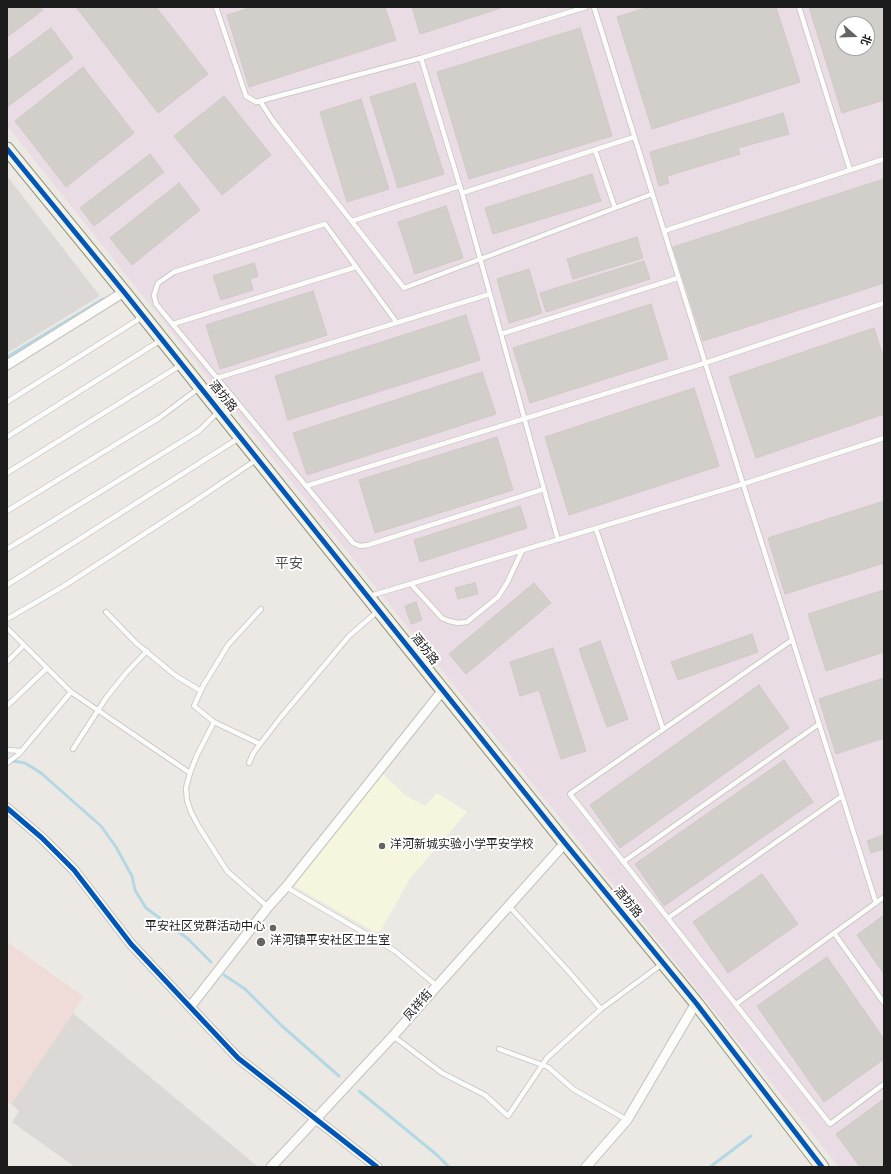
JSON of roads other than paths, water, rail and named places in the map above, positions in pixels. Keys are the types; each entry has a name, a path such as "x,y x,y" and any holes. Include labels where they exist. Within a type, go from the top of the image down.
{"street":[{"name":"酒坊路","path":"7,149 144,316 565,843 696,1003 822,1167"},
{"path":"7,365 124,292"},
{"path":"190,1007 268,907 286,887 443,690"},
{"path":"7,808 42,838 74,870 131,944 238,1058 377,1167"},
{"name":"凤祥街","path":"271,1167 393,1036 565,843"},
{"path":"586,1167 627,1120 696,1003"}],"lane":[{"path":"216,7 246,96 256,102 421,58 586,7"},
{"path":"594,7 678,278 876,903"},
{"path":"799,7 850,170"},
{"path":"421,58 462,193 558,540"},
{"path":"260,101 273,121 404,288 652,194"},
{"path":"462,193 634,137"},
{"path":"595,150 615,208"},
{"path":"664,231 884,159"},
{"path":"352,221 460,186"},
{"path":"397,323 325,224 174,272 158,283 154,295 156,304 353,543 360,546 368,545 544,489"},
{"path":"173,324 356,267"},
{"path":"501,334 678,278"},
{"path":"218,378 490,294"},
{"path":"306,486 705,363 884,303"},
{"path":"7,402 144,316"},
{"path":"7,438 162,339"},
{"path":"7,473 182,364"},
{"path":"7,511 159,418 200,387"},
{"path":"7,549 198,431 220,411"},
{"path":"7,585 240,437"},
{"path":"369,596 743,484 884,438"},
{"path":"7,619 64,586 192,504 258,458"},
{"path":"596,529 663,729"},
{"path":"411,584 442,618 458,623 467,622 498,597 507,583 522,551"},
{"path":"260,744 214,722 194,706 228,645 262,609"},
{"path":"249,763 260,744 349,636 380,610"},
{"path":"106,612 176,676 201,691"},
{"path":"7,628 46,669 71,692 190,773"},
{"path":"792,640 570,794 830,1124 884,1084"},
{"path":"7,662 24,645"},
{"path":"73,749 97,711 126,673 147,651"},
{"path":"7,706 46,669"},
{"path":"8,763 22,751 71,692"},
{"path":"214,722 196,755 186,788 187,800 191,812 227,871 268,907"},
{"path":"624,862 819,724"},
{"path":"7,750 22,751"},
{"path":"668,918 842,796"},
{"path":"286,887 395,951 437,986"},
{"path":"736,1004 884,897"},
{"path":"509,906 601,1009"},
{"path":"834,933 884,1003"},
{"path":"393,1036 442,1073 485,1095 508,1116 547,1058 601,1009 663,963"},
{"path":"499,1048 548,1066 573,1089 627,1120"}],"waterway":[{"path":"7,357 103,299"},
{"path":"7,760 25,763 41,773 101,826 116,847 132,876 135,890 146,908 187,938 211,962"},
{"path":"224,975 245,989 282,1026 339,1076"},
{"path":"359,1091 437,1155 449,1167"},
{"path":"710,1167 751,1136"}],"place":[{"name":"洋河新城实验小学平安学校","path":"382,846"},
{"name":"平安社区党群活动中心","path":"273,928"},
{"name":"洋河镇平安社区卫生室","path":"261,942"}],"district":[{"name":"平安","path":"289,565"}]}
